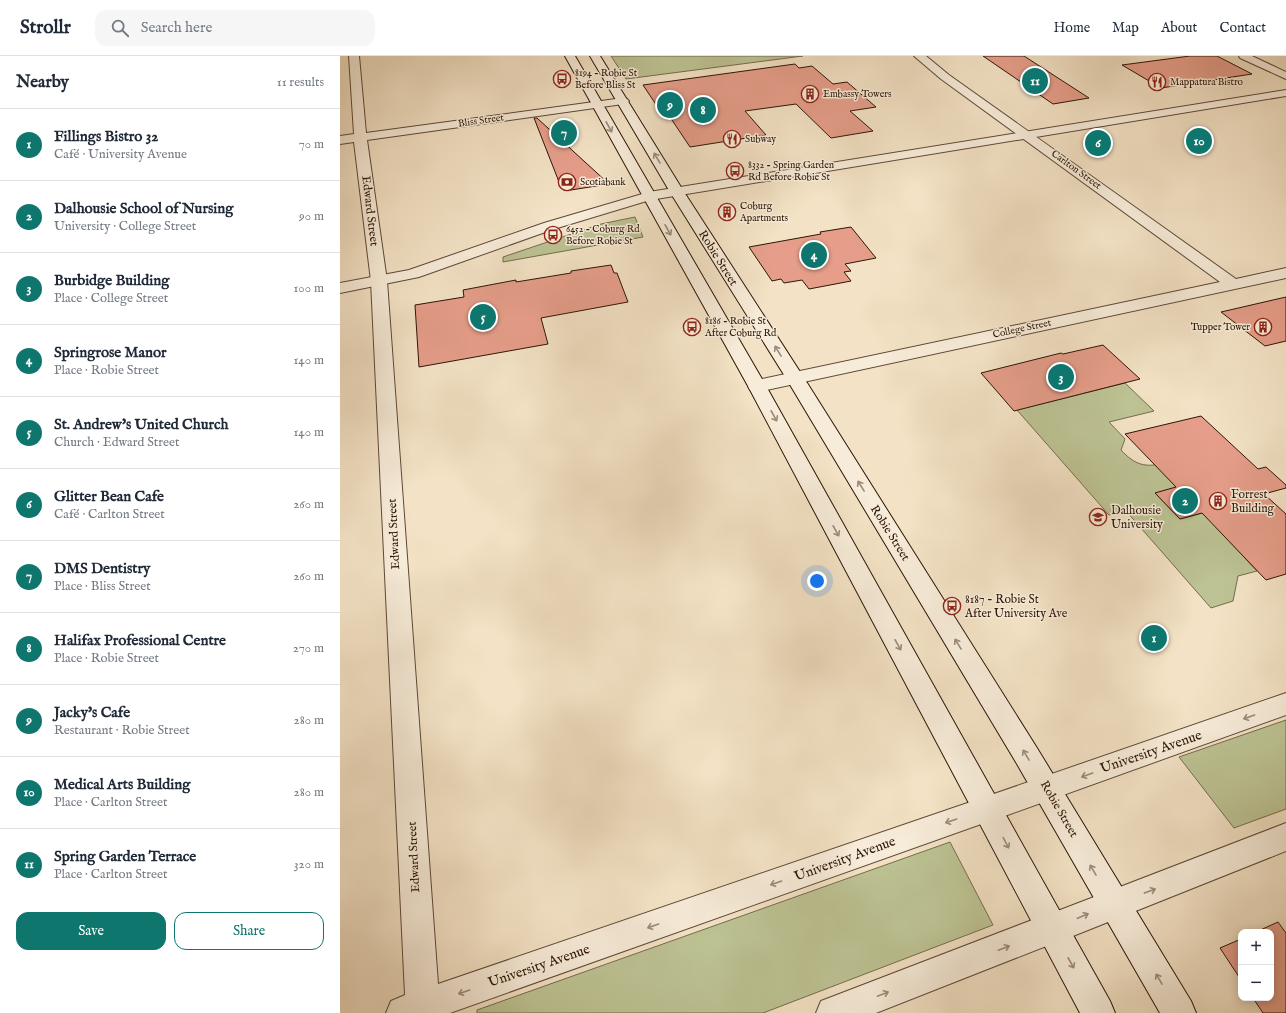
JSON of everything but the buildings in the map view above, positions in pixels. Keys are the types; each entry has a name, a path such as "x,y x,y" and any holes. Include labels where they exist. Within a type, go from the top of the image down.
{"street":[{"name":"Edward Street","path":"354,56 360,138 379,281 417,1011"},
{"path":"570,56 757,386 1098,1013"},
{"name":"Robie Street","path":"595,56 677,192 795,378 1047,788 1113,904 1179,1013"},
{"name":"Carlton Street","path":"919,56 945,77 1233,284"},
{"path":"1244,56 1286,76"},
{"path":"1262,56 1286,67"},
{"path":"340,288 413,274 550,226 649,196 1286,92"},
{"name":"Bliss Street","path":"340,140 623,101"},
{"name":"College Street","path":"757,386 1286,272"},
{"name":"University Avenue","path":"417,1011 1286,704"},
{"path":"833,1013 1286,838"}],"green space":[{"path":"611,56 803,56 626,79"},
{"path":"635,217 643,237 503,262 503,257 601,224"},
{"path":"1125,383 1154,411 1109,422 1125,439 1121,450 1131,459 1141,464 1152,465 1165,463 1186,485 1155,493 1180,519 1217,509 1232,544 1257,571 1238,576 1233,601 1211,608 1126,511 1109,515 1017,410"},
{"path":"1286,720 1286,809 1234,828 1179,757"},
{"path":"950,842 993,925 763,1013 477,1013 477,1010"}],"place":[{"name":"8194 - Robie St Before Bliss St","path":"562,79"},
{"name":"Spring Garden Terrace","path":"1035,81"},
{"name":"Mappatura Bistro","path":"1157,82"},
{"name":"Embassy Towers","path":"810,94"},
{"name":"Jacky's Cafe","path":"670,105"},
{"name":"Halifax Professional Centre","path":"703,110"},
{"name":"DMS Dentistry","path":"564,133"},
{"name":"Subway","path":"732,139"},
{"name":"Medical Arts Building","path":"1199,141"},
{"name":"Glitter Bean Cafe","path":"1098,143"},
{"name":"8332 - Spring Garden Rd Before Robie St","path":"735,171"},
{"name":"Scotiabank","path":"567,182"},
{"name":"Coburg Apartments","path":"727,212"},
{"name":"6452 - Coburg Rd Before Robie St","path":"553,235"},
{"name":"Springrose Manor","path":"814,255"},
{"name":"St. Andrew's United Church","path":"483,317"},
{"name":"8186 - Robie St After Coburg Rd","path":"692,327"},
{"name":"Tupper Tower","path":"1263,327"},
{"name":"Burbidge Building","path":"1061,377"},
{"name":"Dalhousie School of Nursing","path":"1185,501"},
{"name":"Forrest Building","path":"1218,501"},
{"name":"Dalhousie University","path":"1098,517"},
{"name":"8187 - Robie St After University Ave","path":"952,606"},
{"name":"Fillings Bistro 32","path":"1154,638"}]}
